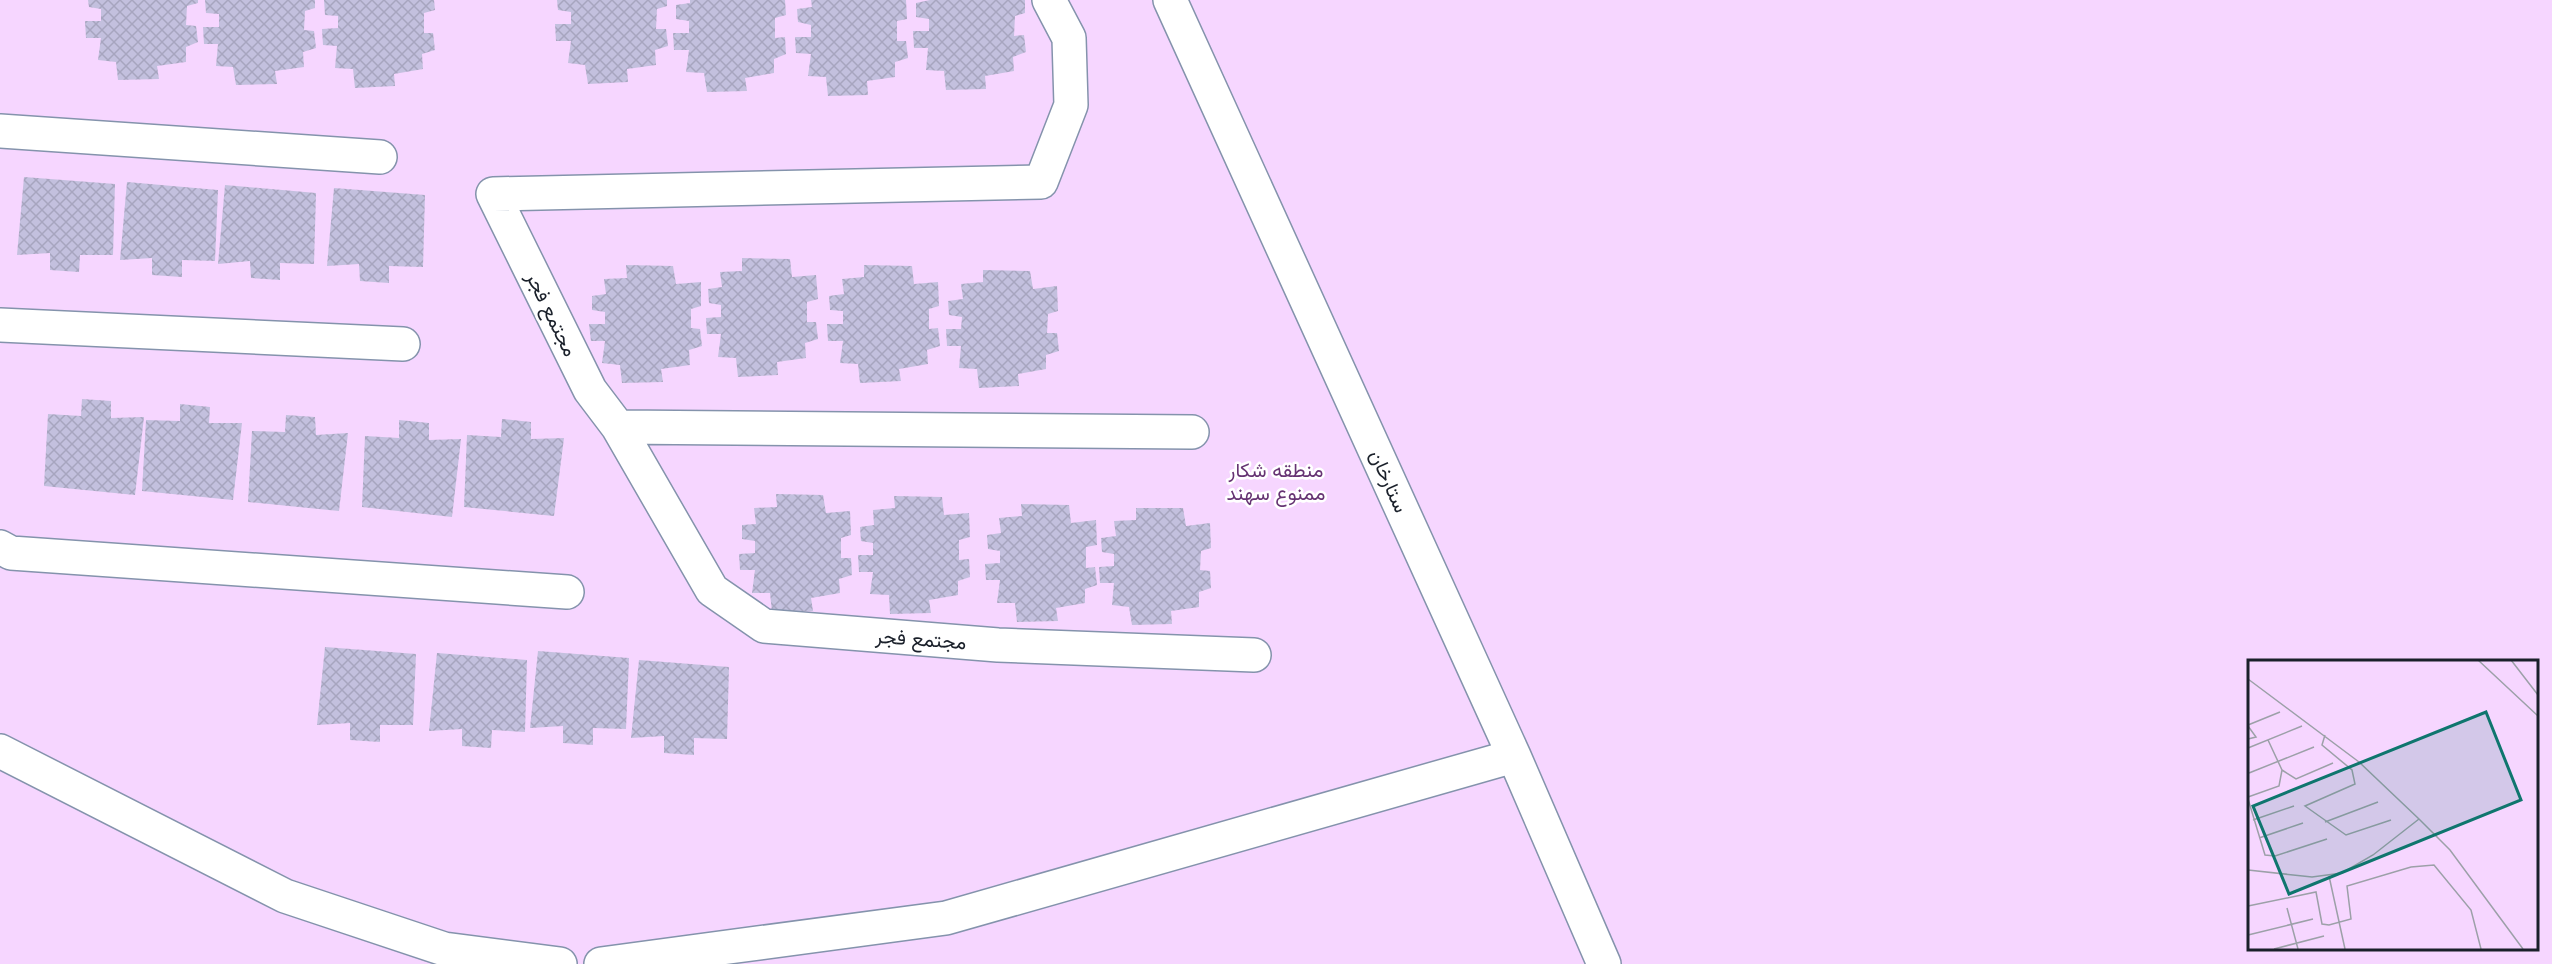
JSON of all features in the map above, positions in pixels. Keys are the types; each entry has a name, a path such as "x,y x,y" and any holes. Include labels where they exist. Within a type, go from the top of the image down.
{"street":[{"name":"مجتمع فجر","path":"1048,0 1069,38 1071,105 1041,182 493,194 590,390 618,427 712,590 764,626 998,645 1254,655"},
{"name":"ستارخان","path":"1170,0 1514,756 1604,964"},
{"path":"0,131 380,157"},
{"path":"0,326 403,344"},
{"path":"618,427 1192,432"},
{"path":"0,547 11,553 567,592"},
{"path":"0,751 285,896 443,956 560,964"},
{"path":"601,964 946,918 1514,756"}],"green space":[{"name":"منطقه شکار ممنوع سهند","path":"0,0 2552,0 2552,964 0,964"}],"building":[{"path":"88,0 198,0 198,3 187,6 186,25 196,26 198,42 186,47 186,62 157,66 159,79 118,80 116,62 98,60 101,38 86,38 85,21 101,21 101,9 89,7"},
{"path":"205,0 315,0 315,8 305,11 304,30 314,31 316,48 303,52 304,67 275,71 277,84 236,85 233,67 216,66 218,44 204,44 203,27 219,27 219,14 206,13"},
{"path":"324,0 434,0 435,10 424,13 424,33 433,33 435,50 422,54 423,69 394,74 395,86 355,88 353,69 335,68 337,46 323,45 322,29 338,28 338,16 325,15"},
{"path":"557,0 667,0 667,6 657,9 656,29 666,29 668,46 655,50 656,65 627,69 628,82 588,84 585,65 568,63 571,41 556,41 555,24 571,24 571,12 558,10"},
{"path":"690,0 785,0 786,15 775,18 775,38 785,37 786,54 774,59 774,73 745,78 747,91 707,92 704,73 686,72 689,50 674,50 673,33 689,33 689,21 676,19 676,5 690,3"},
{"path":"811,0 906,0 907,19 897,21 897,41 906,41 908,58 895,62 895,77 867,81 868,95 828,96 826,77 808,76 811,54 796,53 795,37 811,37 811,25 798,22 797,9 812,7"},
{"path":"930,0 1025,0 1025,13 1015,16 1014,36 1024,35 1026,52 1013,57 1014,71 985,76 986,89 946,90 944,71 926,70 928,48 914,48 913,31 929,31 929,19 916,17 916,3"},
{"path":"24,177 115,184 113,255 80,255 79,272 50,270 50,253 17,255"},
{"path":"127,182 218,190 215,261 182,260 182,277 152,275 152,258 120,260"},
{"path":"225,185 316,193 314,264 280,263 280,280 251,278 250,261 218,264"},
{"path":"334,188 425,195 423,267 389,266 389,283 360,281 359,264 327,266"},
{"path":"742,258 790,259 792,277 816,275 818,299 807,302 807,322 816,322 818,339 805,343 806,358 777,362 778,375 738,377 736,358 718,357 721,334 707,334 706,318 721,317 721,305 709,303 708,289 722,287 720,272 742,271"},
{"path":"626,265 673,266 676,284 701,282 701,306 691,309 691,328 700,329 702,346 689,350 690,365 661,369 663,382 622,383 620,365 602,363 605,341 591,341 589,324 605,324 605,312 592,310 592,296 606,294 604,279 627,278"},
{"path":"864,265 912,266 914,284 938,282 939,306 929,309 929,329 938,328 940,346 927,350 928,364 899,369 901,381 860,383 858,364 840,363 843,341 828,341 827,324 843,324 843,311 830,310 829,296 844,294 842,279 864,277"},
{"path":"983,270 1030,271 1033,289 1057,286 1058,311 1048,314 1047,333 1057,333 1059,351 1046,355 1046,369 1018,374 1019,386 979,388 977,369 959,368 961,346 947,346 946,329 961,329 962,317 949,315 948,301 963,299 961,284 983,282"},
{"path":"82,399 111,401 111,418 144,417 135,495 44,486 48,414 81,416"},
{"path":"180,404 210,407 209,423 242,423 233,500 142,491 146,420 180,421"},
{"path":"286,415 315,417 316,435 348,433 339,511 248,502 252,431 285,432"},
{"path":"502,419 531,422 531,439 564,438 554,516 464,507 467,435 501,437"},
{"path":"399,420 429,423 429,440 461,439 452,517 362,507 365,436 399,438"},
{"path":"776,494 823,495 826,513 850,511 851,535 841,538 841,558 851,558 852,575 839,579 840,593 811,598 813,611 772,612 770,593 752,593 755,570 740,570 739,554 755,553 755,541 742,539 742,525 756,524 754,508 777,507"},
{"path":"894,496 942,497 944,515 969,513 970,537 959,540 959,560 969,559 970,577 958,581 958,595 929,600 931,613 890,614 889,595 870,594 873,572 859,572 858,555 873,555 873,543 861,541 860,527 874,525 873,510 895,508"},
{"path":"1021,504 1069,505 1071,523 1096,520 1097,545 1086,547 1086,568 1095,567 1097,585 1085,589 1085,603 1056,608 1058,621 1017,622 1015,603 997,603 1000,580 986,580 985,564 1000,563 1000,551 988,549 987,535 1001,533 999,518 1022,516"},
{"path":"1136,508 1183,508 1186,526 1210,523 1211,548 1201,551 1200,570 1210,571 1211,588 1199,592 1199,607 1171,611 1172,624 1132,625 1129,607 1112,605 1114,583 1100,583 1099,567 1114,566 1114,554 1102,552 1101,538 1116,536 1114,521 1136,520"},
{"path":"325,647 416,654 413,725 380,725 380,742 350,740 350,723 317,725"},
{"path":"538,651 629,658 626,729 593,728 593,745 563,743 563,726 530,728"},
{"path":"437,653 527,660 525,732 492,730 491,748 462,746 462,729 429,731"},
{"path":"639,660 729,667 727,739 694,738 694,755 664,753 664,736 631,738"}]}
